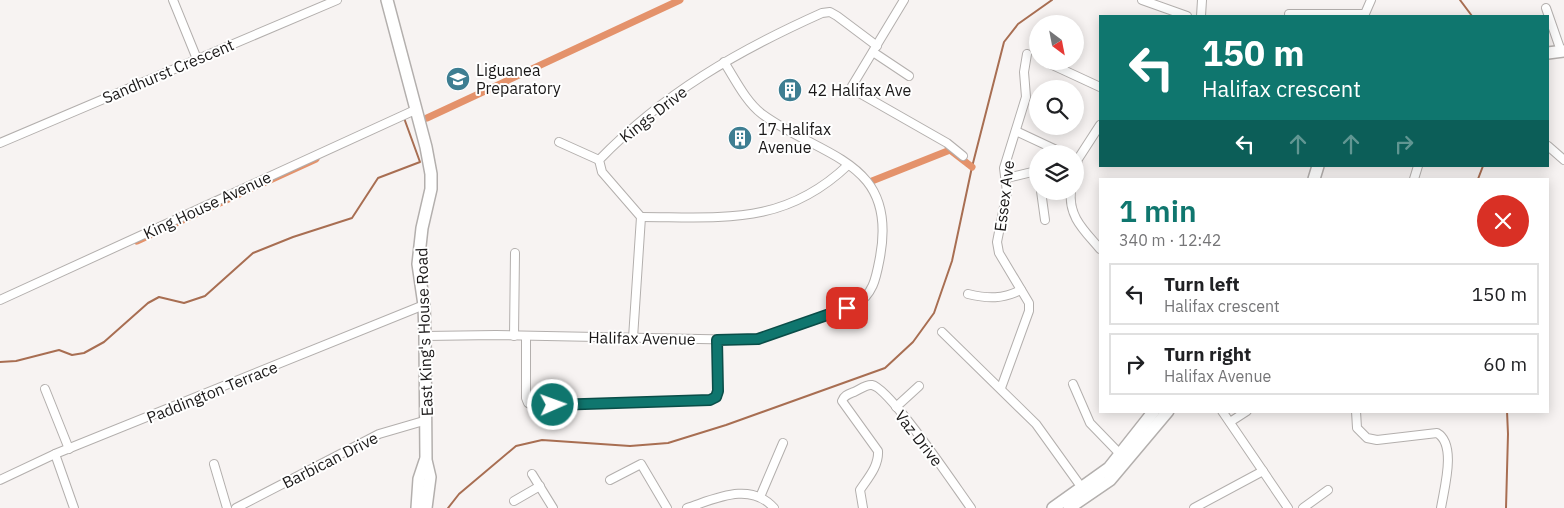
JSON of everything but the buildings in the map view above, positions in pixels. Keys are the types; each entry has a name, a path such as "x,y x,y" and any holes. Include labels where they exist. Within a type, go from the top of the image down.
{"main road":[{"name":"East King's House Road","path":"387,0 426,147 431,189 422,228 418,264 424,305 427,420 426,460 430,477 426,508"},
{"path":"1549,53 1563,51"},
{"path":"1052,508 1097,478 1121,455 1150,413"},
{"path":"1069,508 1110,480 1166,413"},
{"name":"East King's House Road","path":"417,508 419,479 426,460"}],"street":[{"path":"173,0 197,59"},
{"name":"Sandhurst Crescent","path":"0,143 337,0"},
{"path":"904,0 852,86 854,90 947,143 963,156"},
{"path":"1142,0 1184,15"},
{"path":"1201,15 1202,0"},
{"path":"1289,14 1363,15 1371,0"},
{"path":"1546,8 1549,15"},
{"name":"Kings Drive","path":"599,160 624,134 659,106 724,62 777,33 822,13 830,12 910,76"},
{"path":"1549,16 1563,51"},
{"name":"Essex Ave","path":"1001,388 1029,311 1029,303 997,248 1007,192 1004,168 1026,97 1027,82 1024,72 1027,54"},
{"name":"Halifax Avenue","path":"425,336 750,340 768,336 855,306 866,298 875,284 884,234 879,200 871,186 839,157 761,113 724,62"},
{"path":"1063,70 1099,87"},
{"name":"King House Avenue","path":"0,300 415,110"},
{"path":"1084,147 1099,127"},
{"path":"1016,130 1047,145"},
{"path":"559,142 599,160 602,172 640,216 633,338"},
{"path":"1549,147 1564,160"},
{"path":"640,216 735,216 759,214 786,206 808,196 822,188 848,165"},
{"path":"1006,178 1029,173"},
{"path":"1042,200 1045,220"},
{"path":"1071,200 1074,217 1099,248"},
{"path":"514,253 514,336"},
{"path":"968,294 984,298 1002,298 1021,290"},
{"name":"Paddington Terrace","path":"0,480 55,454 424,305"},
{"path":"942,332 1036,424 1082,488"},
{"path":"526,336 526,398 528,403 533,405 710,400 716,397 718,391 717,340"},
{"path":"1073,384 1090,424 1121,455"},
{"name":"Vaz Drive","path":"864,508 860,500 860,490 879,459 878,452 842,402 845,396 872,385 896,407 926,444 971,508"},
{"path":"896,407 919,386"},
{"path":"45,389 68,449"},
{"path":"1223,413 1288,508"},
{"path":"1230,422 1244,413"},
{"path":"1356,413 1357,428 1366,438 1376,440 1437,433 1442,436 1448,446 1448,462 1441,508"},
{"name":"Barbican Drive","path":"236,508 379,434 427,420"},
{"path":"760,497 783,443"},
{"path":"55,454 74,508"},
{"path":"214,464 228,508"},
{"path":"610,480 638,464 644,465 667,508"},
{"path":"1194,508 1263,471"},
{"path":"532,474 553,508"},
{"path":"514,500 540,486"},
{"path":"1303,508 1328,490"},
{"path":"687,508 732,494 746,493 760,497 774,508"}],"waterway":[{"path":"427,118 680,0"},
{"path":"448,508 459,494 516,446 542,440 630,446 668,443 726,425 885,368 913,342 934,313 952,261 972,167 1004,42 1018,24 1052,0"},
{"path":"1460,0 1471,15"},
{"path":"0,362 16,361 59,350 72,355 84,353 104,342 148,303 159,297 184,303 205,296 253,253 293,237 352,218 378,178 420,162 404,118"},
{"path":"872,181 950,150 972,167"},
{"path":"137,241 316,159"},
{"path":"1478,178 1483,167"},
{"path":"1506,508 1507,413"}],"place":[{"name":"Liguanea Preparatory","path":"458,79"},
{"name":"42 Halifax Ave","path":"790,90"},
{"name":"17 Halifax Avenue","path":"740,138"}],"route":[{"path":"553,405 710,400 716,397 718,391 717,340 758,339 847,308"}]}
